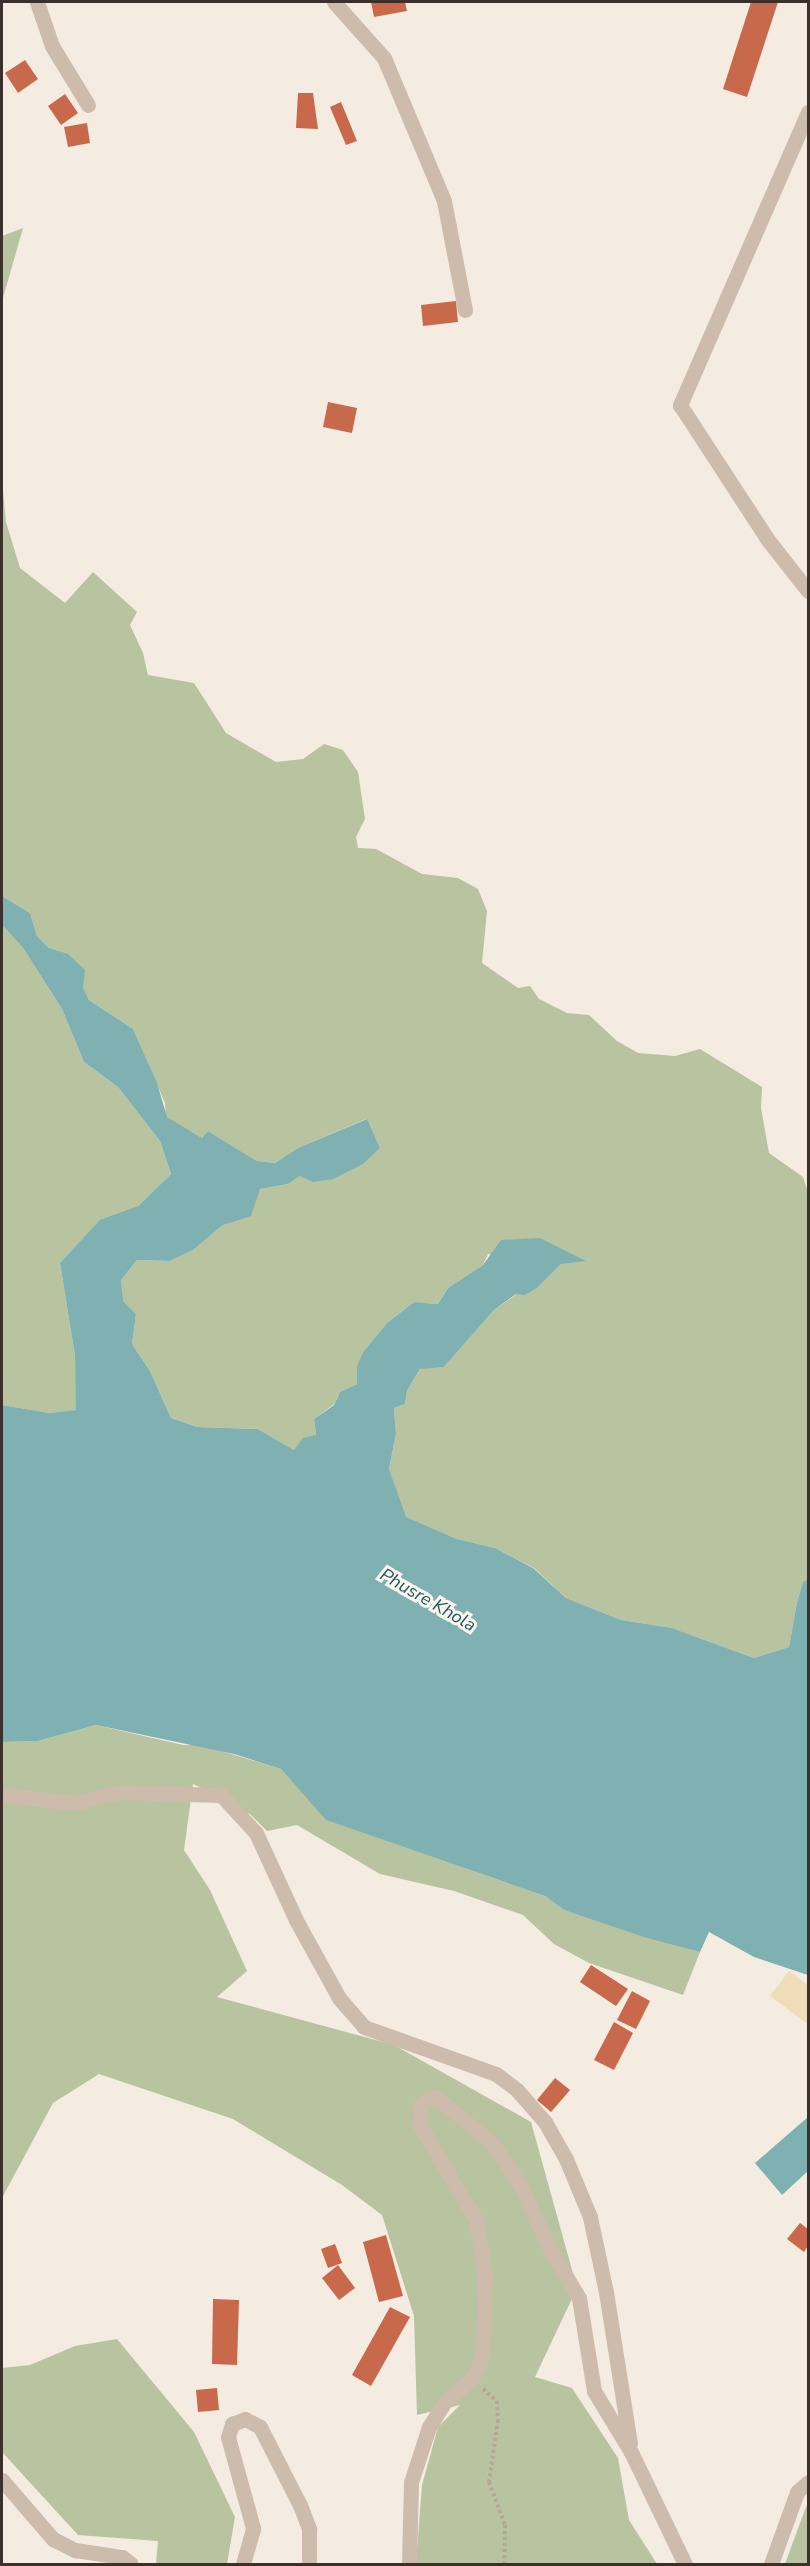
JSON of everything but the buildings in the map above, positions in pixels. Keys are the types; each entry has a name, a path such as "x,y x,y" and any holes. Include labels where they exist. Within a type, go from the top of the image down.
{"street":[{"path":"37,2 52,46 88,105"},
{"path":"334,2 384,58 444,201 465,310"},
{"path":"808,112 680,405 768,540 808,591"},
{"path":"2,1795 75,1803 119,1792 221,1796 256,1833 296,1920 339,1998 364,2027 496,2074 517,2090 545,2122 566,2159 590,2217 606,2292 632,2452"},
{"path":"409,2565 408,2504 417,2463 434,2416 471,2379 479,2366 483,2347 483,2256 472,2207 419,2124 420,2104 436,2097 493,2144 519,2183 552,2253 579,2298 594,2391 632,2452 685,2565"},
{"path":"243,2565 253,2528 228,2437 232,2424 245,2419 260,2427 300,2505 309,2529 309,2565"},
{"path":"2,2480 54,2539 75,2550 123,2557 131,2565"},
{"path":"771,2565 797,2492 808,2482"}],"path":[{"path":"471,2379 497,2401 498,2420 489,2482 505,2525 504,2565"}],"green space":[{"path":"23,228 3,298 2,304 2,236"},
{"path":"2,481 6,522 20,568 65,603 93,572 137,612 130,625 143,653 148,675 194,683 226,733 276,762 303,759 324,744 343,750 358,772 365,819 356,837 358,848 376,849 422,874 458,878 478,889 487,911 482,963 518,988 530,986 539,999 567,1013 589,1015 617,1041 638,1053 675,1056 700,1049 762,1087 761,1108 769,1153 803,1177 808,1192 808,1579 803,1582 797,1602 789,1647 754,1658 672,1628 621,1620 566,1598 534,1568 495,1548 457,1539 405,1517 389,1469 396,1434 394,1408 405,1404 407,1391 421,1368 444,1367 494,1310 517,1294 538,1287 561,1264 488,1254 483,1265 448,1288 438,1304 414,1302 387,1323 363,1352 357,1367 357,1384 340,1392 334,1404 314,1419 316,1435 294,1450 258,1429 197,1427 171,1418 150,1371 132,1344 136,1314 122,1301 121,1280 137,1260 170,1261 193,1250 223,1225 243,1217 260,1189 288,1184 300,1176 380,1148 366,1119 298,1148 275,1163 257,1161 208,1131 202,1138 166,1117 165,1103 133,1029 89,1000 68,955 49,948 37,936 30,913 2,896"},
{"path":"2,925 23,948 62,1009 84,1062 118,1087 160,1141 171,1174 138,1206 100,1221 60,1263 75,1356 77,1410 49,1413 2,1405"},
{"path":"96,1725 183,1745 202,1745 281,1769 327,1820 545,1896 564,1910 700,1952 683,1995 589,1963 554,1944 523,1915 454,1891 380,1874 297,1825 267,1831 250,1814 222,1804 211,1792 193,1784 184,1850 210,1890 247,1971 217,1997 394,2045 531,2122 577,2288 535,2377 572,2388 618,2458 629,2520 657,2564 416,2564 422,2485 438,2427 460,2405 417,2415 414,2316 382,2215 342,2185 233,2119 99,2074 53,2103 2,2198 2,1742 38,1741"},
{"path":"117,2339 194,2432 235,2517 227,2564 156,2564 158,2541 78,2535 2,2452 2,2368 30,2365 75,2346"},
{"path":"808,2505 808,2564 785,2564 806,2507"}],"sand":[{"path":"789,1971 808,1985 808,2024 770,1996"}],"water":[{"name":"Phusre Khola","path":"2,896 30,913 37,936 49,948 68,954 85,970 83,987 89,1000 133,1029 157,1083 167,1117 202,1138 208,1131 257,1161 275,1163 298,1148 367,1119 380,1148 363,1164 333,1179 313,1182 300,1176 288,1184 260,1189 251,1216 223,1225 193,1250 170,1261 137,1260 121,1280 123,1301 136,1314 132,1344 150,1371 171,1418 197,1427 258,1429 294,1450 303,1438 316,1435 314,1419 334,1405 340,1392 357,1384 357,1366 363,1352 387,1323 414,1302 438,1304 448,1288 483,1265 501,1240 540,1238 586,1261 561,1264 538,1287 525,1295 516,1294 494,1310 444,1367 420,1369 407,1391 405,1404 394,1408 396,1434 389,1469 406,1517 457,1539 495,1548 533,1568 566,1598 621,1620 672,1628 754,1658 789,1647 797,1602 803,1582 808,1579 808,1975 754,1957 709,1932 700,1952 644,1937 564,1910 545,1896 326,1820 281,1769 234,1754 96,1725 38,1741 2,1742 2,1405 49,1413 76,1410 75,1356 60,1263 100,1220 138,1206 171,1174 160,1141 118,1087 84,1062 62,1009 23,948 2,925"},
{"path":"808,2117 808,2171 782,2195 755,2163"}]}
